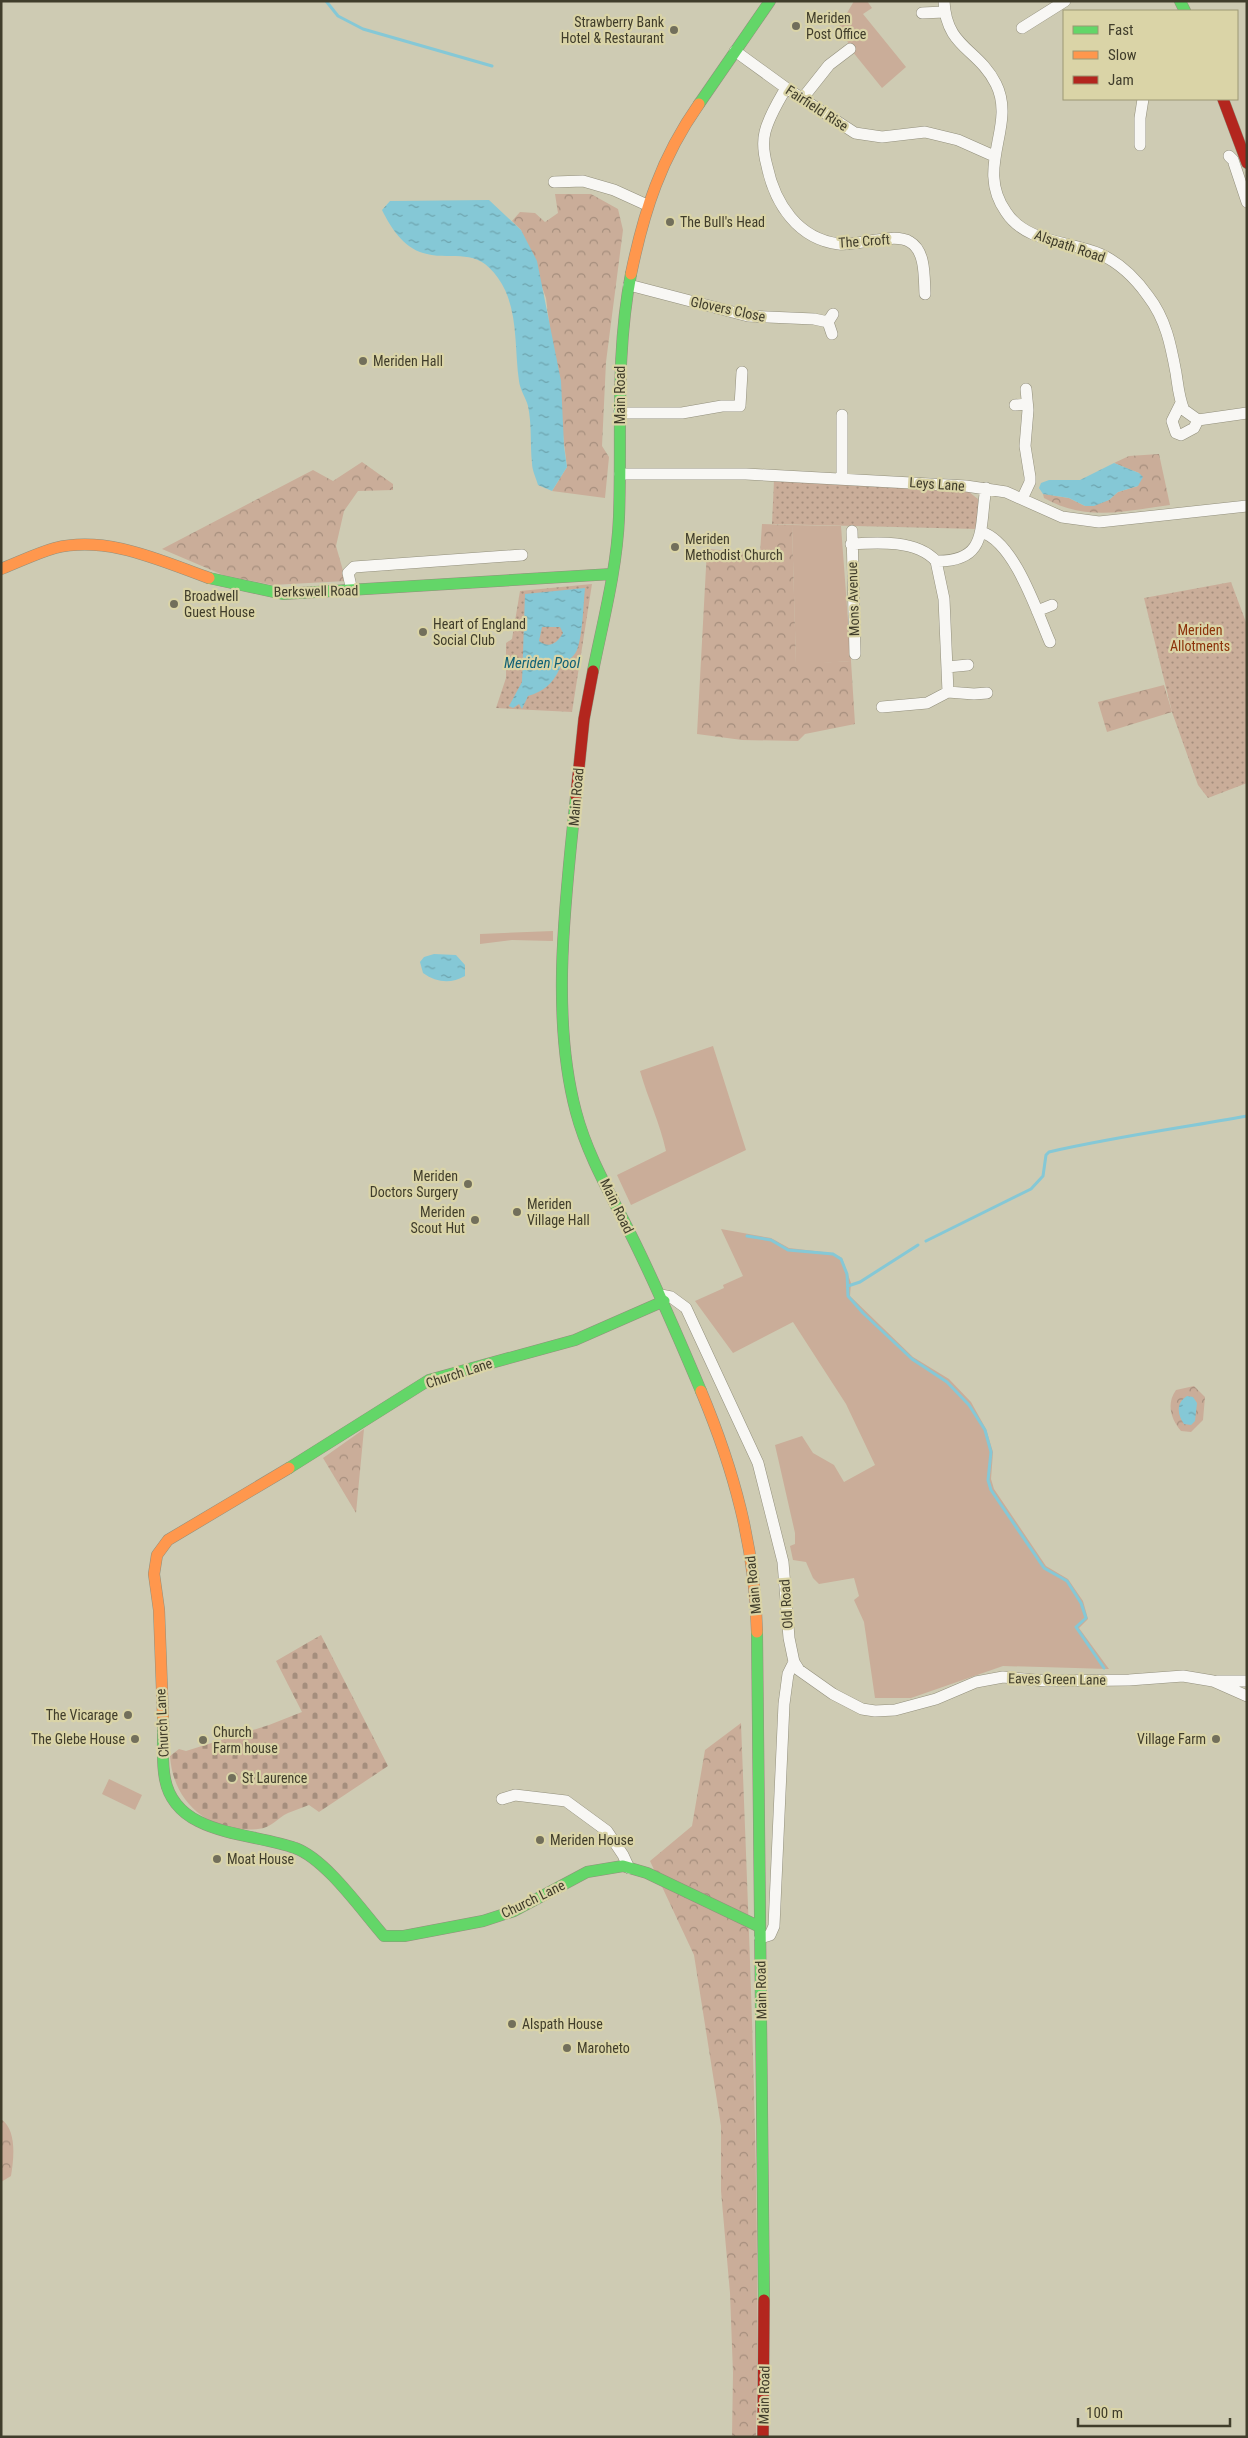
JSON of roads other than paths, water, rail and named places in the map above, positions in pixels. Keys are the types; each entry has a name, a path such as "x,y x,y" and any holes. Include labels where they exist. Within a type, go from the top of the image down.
{"main road":[{"name":"Main Road","path":"763,2437 765,2218 756,1596 747,1534 724,1446 663,1298 585,1141 569,1080 565,1044 563,937 580,758 592,672 612,574 619,519 619,370 629,285 647,205 661,168 680,131 770,1"},
{"path":"1223,100 1247,163"},
{"name":"Berkswell Road","path":"1,570 54,548 98,545 123,548 219,582 265,592 303,595 612,574"},
{"name":"Church Lane","path":"663,1298 575,1340 428,1380 341,1437 168,1540 157,1555 154,1566 158,1610 165,1780 174,1801 189,1816 206,1826 296,1848 318,1860 384,1936 404,1936 483,1921 514,1911 587,1872 606,1867 629,1868 647,1873 760,1933"}],"street":[{"path":"1022,28 1048,5 1065,1"},
{"name":"Alspath Road","path":"922,13 944,7 948,28 958,43 988,69 997,86 1003,115 994,156 994,178 1000,203 1006,214 1019,226 1041,237 1102,255 1120,266 1149,297 1162,317 1168,334 1181,402 1172,421 1176,433 1180,435 1187,433 1198,420"},
{"path":"802,99 828,65 850,49"},
{"name":"Fairfield Rise","path":"735,51 802,99 855,133 882,138 925,132 958,140 994,156"},
{"name":"The Croft","path":"786,88 772,112 764,133 763,149 771,186 783,207 796,225 809,235 824,242 856,244 899,238 909,241 916,246 922,257 925,294"},
{"path":"1140,145 1140,118 1143,100"},
{"path":"1228,156 1232,160 1247,202"},
{"path":"554,182 583,181 614,190 647,205"},
{"name":"Glovers Close","path":"629,285 748,316 814,319 831,323"},
{"path":"619,413 682,413 722,406 740,406 742,372"},
{"path":"1022,499 1030,482 1025,446 1028,404 1026,389"},
{"path":"1181,402 1184,410 1198,420 1247,413"},
{"path":"1015,405 1028,404"},
{"path":"842,415 842,479"},
{"name":"Leys Lane","path":"620,474 746,474 986,488 1006,492 1062,517 1099,522 1247,506"},
{"path":"948,692 944,599 936,562 955,562 976,546 981,532 986,488"},
{"name":"Mons Avenue","path":"852,531 856,654"},
{"path":"981,532 991,535 1008,553 1050,642"},
{"name":"Mons Avenue","path":"851,544 896,544 928,552 936,562"},
{"path":"352,591 348,573 354,567 522,554"},
{"path":"1037,611 1052,605"},
{"path":"948,667 968,665"},
{"path":"882,707 927,703 948,692 974,694 988,692"},
{"name":"Old Road","path":"663,1298 671,1297 686,1308 758,1463 782,1562 788,1638 794,1662"},
{"path":"760,1933 770,1935 774,1926 784,1704 788,1674 794,1662"},
{"name":"Eaves Green Lane","path":"794,1662 799,1670 833,1694 862,1709 875,1711 895,1710 936,1700 976,1682 1003,1677 1046,1681 1128,1680 1183,1676 1213,1681 1246,1695"},
{"path":"1213,1681 1247,1681"},
{"path":"502,1799 515,1795 566,1801 607,1831 629,1868"}],"water":[{"path":"489,200 521,230 537,261 561,381 564,446 567,467 552,491 538,485 533,468 529,413 519,381 513,314 505,289 498,278 481,261 463,256 423,253 409,246 398,236 382,210 390,201"},
{"path":"1114,463 1139,473 1143,477 1138,486 1118,492 1109,500 1094,506 1085,506 1069,498 1043,494 1039,488 1041,483 1049,480 1080,480"},
{"name":"Meriden Pool","path":"585,588 582,628 577,650 563,664 554,679 547,686 528,696 522,709 519,704 513,708 509,706 522,682 525,594","holes":["542,627 560,627 563,633 556,642 547,645 539,641"]},
{"path":"434,954 456,955 465,965 465,976 460,979 444,981 434,979 423,973 420,962 424,957"},
{"path":"1187,1396 1193,1397 1197,1403 1195,1421 1191,1425 1184,1424 1179,1413 1179,1405"}],"waterway":[{"path":"326,1 338,16 363,29 492,66"},
{"path":"926,1241 1031,1189 1043,1176 1046,1155 1049,1152 1123,1137 1247,1116"},
{"path":"747,1236 771,1240 788,1250 833,1254 841,1259 847,1274 848,1296 863,1313 912,1359 947,1382 969,1405 985,1430 991,1452 988,1480 991,1490 1044,1568 1067,1581 1081,1603 1086,1618 1076,1627 1104,1668"},
{"path":"848,1286 860,1282 918,1245"}],"place":[{"name":"Meriden Post Office","path":"796,26"},
{"name":"Strawberry Bank Hotel & Restaurant","path":"674,30"},
{"name":"The Bull's Head","path":"670,222"},
{"name":"Meriden Hall","path":"363,361"},
{"name":"Meriden Methodist Church","path":"675,547"},
{"name":"Broadwell Guest House","path":"174,604"},
{"name":"Heart of England Social Club","path":"423,632"},
{"name":"Meriden Doctors Surgery","path":"468,1184"},
{"name":"Meriden Village Hall","path":"517,1212"},
{"name":"Meriden Scout Hut","path":"475,1220"},
{"name":"The Vicarage","path":"128,1715"},
{"name":"The Glebe House","path":"135,1739"},
{"name":"Village Farm","path":"1216,1739"},
{"name":"Church Farm house","path":"203,1740"},
{"name":"St Laurence","path":"232,1778"},
{"name":"Meriden House","path":"540,1840"},
{"name":"Moat House","path":"217,1859"},
{"name":"Alspath House","path":"512,2024"},
{"name":"Maroheto","path":"567,2048"}],"park label":[{"name":"Meriden Allotments","path":"1200,638"}]}
